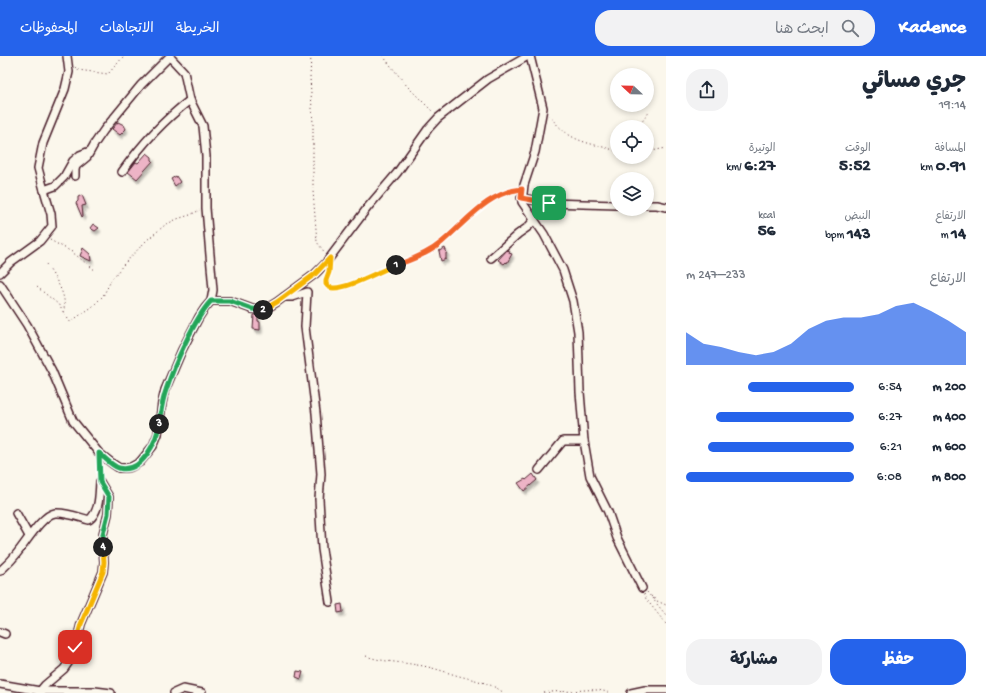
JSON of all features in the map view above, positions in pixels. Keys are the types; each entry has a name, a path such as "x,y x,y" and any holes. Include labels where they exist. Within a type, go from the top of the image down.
{"street":[{"path":"0,284 27,325 52,371 73,421 99,453 119,468 131,467 140,462 153,446 158,434 162,403 166,390 182,350 199,317 211,301 213,290 206,208 206,156 203,126 190,100 184,72 170,56 141,85 104,130 86,158 76,166 75,176"},
{"path":"211,301 230,301 252,309 260,310 267,308 284,297 315,274 330,258 438,118 496,73 529,56 543,108 535,152 522,189 522,204 544,234 563,270 573,301 578,332 580,392 584,441 590,476 608,512 620,545 642,588"},
{"path":"0,273 11,262 40,241 52,226 51,214 38,168 42,143 65,88 69,72 67,57"},
{"path":"122,172 146,140 178,109 190,100"},
{"path":"44,190 55,186 64,177 73,161 80,155 90,151"},
{"path":"521,198 549,203 610,205"},
{"path":"654,204 666,207"},
{"path":"491,258 528,227 534,220"},
{"path":"284,297 292,297 307,292 305,327 316,413 321,474 319,499 322,549 330,602"},
{"path":"540,470 563,441 584,441"},
{"path":"0,571 16,555 29,536 47,517 53,513 89,520 93,516 98,506 100,482"},
{"path":"40,691 64,669 73,656 81,624 103,572 103,534 108,514 109,497 100,482"},
{"path":"16,514 29,536"},
{"path":"0,684 40,691 95,691 111,693"},
{"path":"174,693 184,689 202,693"},
{"path":"631,693 645,690 666,690"}],"path":[{"path":"67,57 78,70 108,74 124,56"},
{"path":"311,56 310,78 313,122 313,191 317,242 330,258 329,272 326,280 326,284 329,287 334,288 345,286 431,250 442,242 473,212 493,198 512,190 522,189"},
{"path":"383,56 406,86 438,118"},
{"path":"543,108 559,128 572,138 610,149"},
{"path":"654,151 666,148"},
{"path":"37,287 58,304 70,322 82,315 103,296 112,278 123,264 147,240 165,225 206,208"},
{"path":"44,236 72,252 96,271"},
{"path":"46,264 62,293 65,306 63,313"},
{"path":"99,453 100,482"},
{"path":"642,588 657,601 666,605"},
{"path":"642,588 646,599 666,624"},
{"path":"650,595 666,615"},
{"path":"366,656 438,669 481,681 498,688 504,693"},
{"path":"544,693 589,689 610,693"}],"building":[{"path":"118,122 124,125 126,129 120,135 112,129"},
{"path":"147,153 152,157 153,161 137,179 128,172 136,162 138,163"},
{"path":"176,176 180,182 175,186 171,179"},
{"path":"82,195 86,205 82,206 82,217 76,203 78,201 78,197"},
{"path":"93,224 99,228 95,231 90,228"},
{"path":"83,248 90,254 91,261 80,256"},
{"path":"445,248 447,253 446,259 441,261 439,251"},
{"path":"507,250 512,254 507,263 506,262 504,264 498,260"},
{"path":"254,315 258,315 260,330 253,329"},
{"path":"533,474 537,480 524,491 518,483 525,479 526,480"},
{"path":"342,604 343,612 338,613 337,605"},
{"path":"297,671 303,672 301,679 296,677"}],"route":[{"path":"75,647 81,624 103,572 103,534 108,514 109,497 100,482 99,453 119,468 131,467 140,462 147,455 158,434 162,403 182,350 199,317 211,301 230,301 252,309 264,310 315,274 330,258 330,266 326,284 329,287 334,288 345,286 431,250 442,242 473,212 493,198 512,190 522,189 521,198 549,203"}]}
